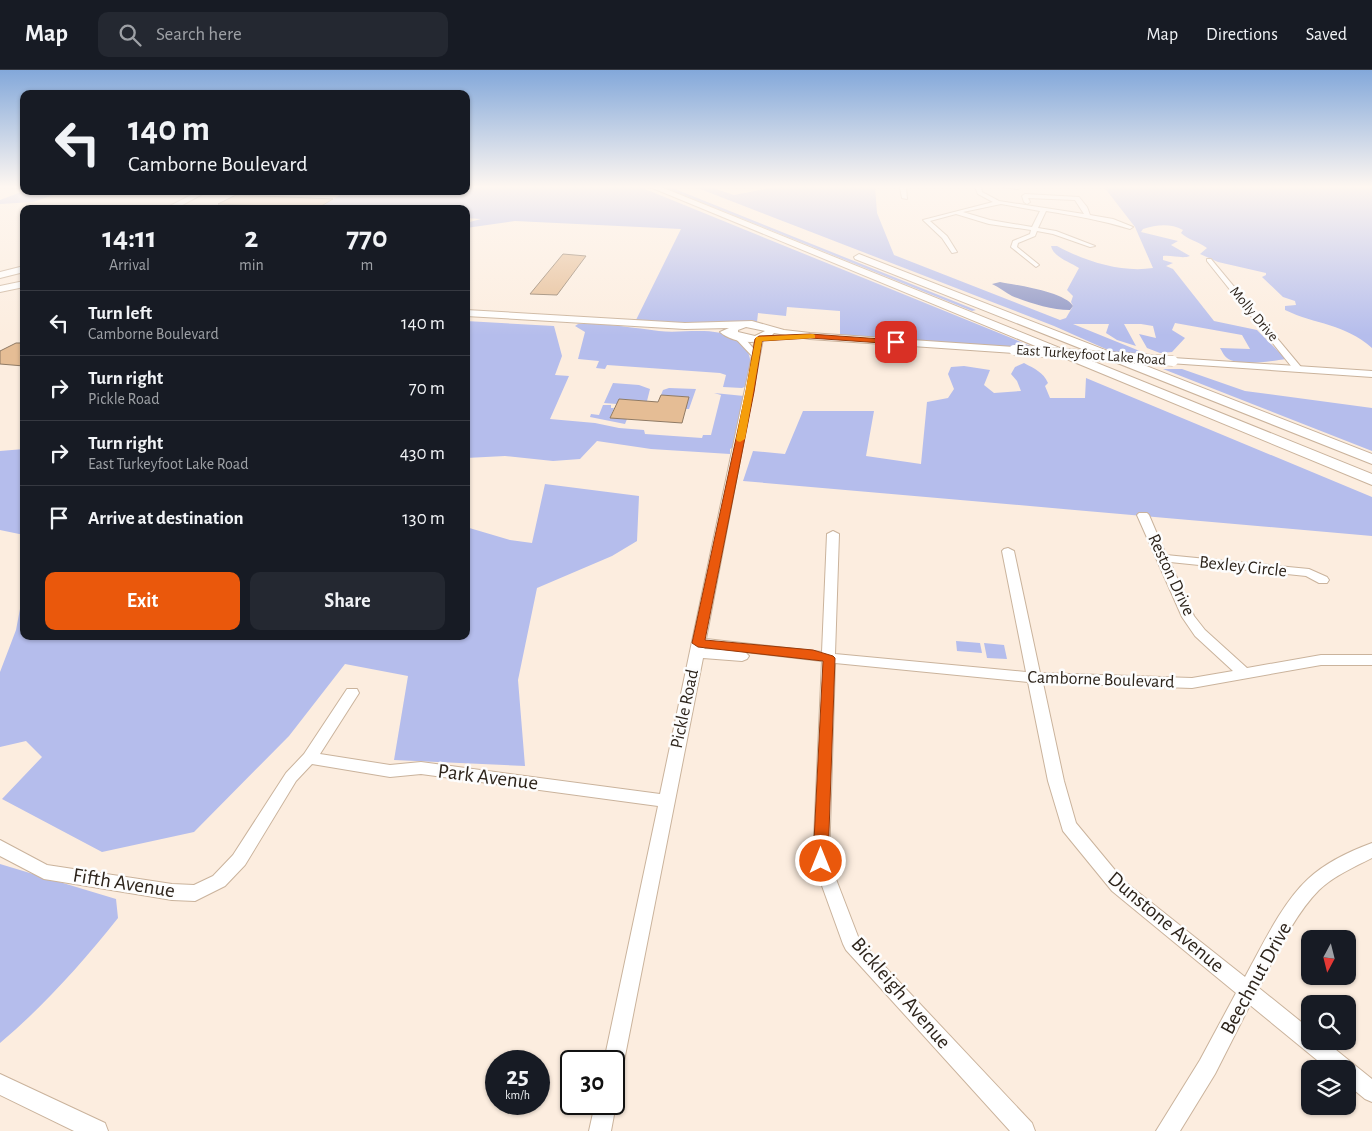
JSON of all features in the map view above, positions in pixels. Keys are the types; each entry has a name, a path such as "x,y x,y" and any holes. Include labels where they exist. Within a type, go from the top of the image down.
{"highway":[{"path":"775,237 1372,480"},
{"path":"807,237 816,240"},
{"path":"844,251 1372,459"}],"main road":[{"path":"2,276 20,273"},
{"path":"4,289 20,285"},
{"path":"4,289 20,288"},
{"path":"470,313 709,327 755,324 763,335"},
{"path":"620,323 662,330 716,331 737,336 763,335"},
{"path":"737,336 732,333 734,328 743,325"},
{"name":"East Turkeyfoot Lake Road","path":"763,335 810,336 1372,374"}],"street":[{"path":"944,237 954,252"},
{"path":"1028,237 1015,242 1014,247 1020,254 1036,264"},
{"path":"1071,237 1092,246"},
{"name":"Molly Drive","path":"1209,260 1298,369"},
{"name":"Pickle Road","path":"616,1050 756,356 763,335"},
{"path":"737,336 756,356"},
{"name":"Reston Drive","path":"1143,515 1188,617 1200,633 1245,674"},
{"name":"Bickleigh Avenue","path":"833,534 821,861 852,944 1024,1131"},
{"name":"Dunstone Avenue","path":"1008,552 1056,781 1069,826 1118,886 1333,1060"},
{"name":"Bexley Circle","path":"1162,558 1309,574 1323,580"},
{"name":"Camborne Boulevard","path":"698,648 808,660 829,658 1035,678 1192,683 1321,660 1372,660"},
{"name":"Fifth Avenue","path":"0,847 44,872 172,892 195,893 219,881 238,860 292,777 309,758 352,693"},
{"name":"Park Avenue","path":"309,758 390,771 421,768 666,800"},
{"name":"Beechnut Drive","path":"1166,1131 1187,1104 1291,914 1307,893 1323,878 1372,850"},
{"path":"1356,1079 1372,1092"},
{"path":"0,1084 97,1131"},
{"path":"600,1131 603,1115"}],"shaded area":[{"path":"677,237 762,237 1038,349 840,337 840,311 787,307 786,316 758,313 757,322 698,325 636,320"},
{"path":"786,237 793,237 976,310 972,311"},
{"path":"823,237 887,237 894,255 1060,320 1066,318 1073,306 1071,302 1073,296 1067,290 1079,268 1058,256 1051,246 1057,246 1104,265 1141,269 1153,268 1139,237 1160,237 1178,241 1171,245 1190,256 1163,256 1163,260 1173,263 1166,266 1173,269 1214,321 1257,330 1286,359 1255,363 1232,361 1226,357 1220,348 1250,349 1242,335 1175,323 1172,330 1185,338 1172,352 1160,353 1147,348 1139,334 1156,338 1153,326 1124,324 1136,346 1117,340 1106,333 1109,324 1073,324 1152,356 1117,354 1054,326"},
{"path":"1186,237 1372,237 1372,348 1340,329 1285,310 1285,306 1296,305 1295,301 1283,297 1262,277 1266,273 1218,262 1200,254 1207,248"},
{"path":"1000,282 1051,293 1068,301 1073,306 1070,310 1063,310 1026,301 1012,296 992,284"},
{"path":"470,321 554,326 562,356 555,375 569,376 550,419 644,430 645,434 702,438 703,435 711,435 721,395 714,393 744,396 735,446 730,449 730,454 651,449 597,441 580,459 553,461 505,456 470,458"},
{"path":"578,324 608,325 668,332 700,331 730,336 743,346 749,356 750,373 747,386 742,388 723,387 726,375 720,373 607,365 605,369 596,368 599,361 578,359 585,332 575,326"},
{"path":"1024,363 1044,376 1048,383 1045,386 1050,398 1085,398 1086,378 1372,497 1372,536 743,481 753,451 785,454 803,411 874,411 866,456 921,464 927,402 948,398 954,389 948,374 951,367 964,366 990,370 984,385 994,393 1021,391 1017,381 1011,374 1015,367"},
{"path":"1163,369 1182,369 1245,391 1372,408 1372,451"},
{"path":"613,383 639,385 650,389 647,401 620,399 617,404 604,403"},
{"path":"669,388 696,389 689,409 685,409 689,397 661,395 663,390"},
{"path":"603,405 611,405 611,408 614,408 610,418 627,419 625,424 590,417 591,414 599,415"},
{"path":"20,449 20,534 0,530 0,451"},
{"path":"545,484 639,496 637,541 612,556 537,588 518,680 525,766 394,760 408,676 345,664 289,736 194,832 102,852 2,799 42,757 26,741 0,747 0,672 16,630 20,609 20,640 470,640 470,528 510,540 532,543"},
{"path":"956,641 980,643 982,653 957,651"},
{"path":"984,643 1004,645 1007,659 987,658"},
{"path":"0,864 116,899 118,918 62,984 0,1043"}],"building":[{"path":"563,254 586,256 557,295 530,294"},
{"path":"20,343 20,366 0,364 0,351"},
{"path":"661,395 689,397 682,423 610,418 619,399 658,402"}],"slow traffic":[{"path":"740,439 759,339 813,336"}],"route":[{"path":"821,861 829,658 813,654 698,643 750,392 759,339 810,336 896,342"}]}
